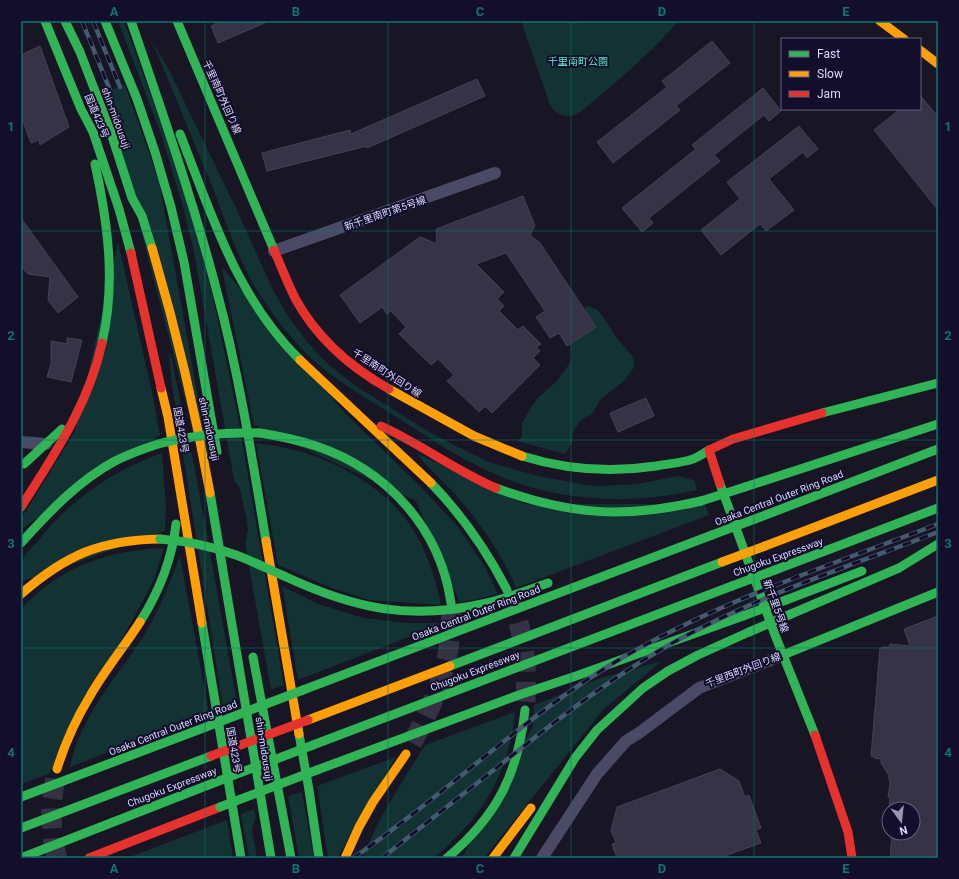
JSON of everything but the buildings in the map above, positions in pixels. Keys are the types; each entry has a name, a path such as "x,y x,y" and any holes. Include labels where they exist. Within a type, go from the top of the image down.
{"main road":[{"name":"国道423号","path":"45,21 81,109 93,132 117,202 130,248 168,417 241,858"},
{"name":"shin-midousuji","path":"65,21 80,52 110,130 132,198 142,216 181,352 197,423 215,518 271,858"},
{"name":"shin-midousuji","path":"105,21 131,84 149,134 166,190 184,265 219,459"},
{"name":"千里南町外回り線","path":"177,21 227,136 286,280 300,306 325,339 342,357 386,387 458,429 491,445 542,462 575,468 604,470 634,469 690,460 710,450"},
{"path":"880,21 903,38"},
{"path":"132,24 173,115 228,254 249,296 265,320 284,344 411,463 458,513 481,543 501,576 507,590"},
{"path":"132,24 181,167 212,275 229,342 246,420 309,790 319,858"},
{"path":"921,51 938,64"},
{"path":"21,507 59,446 81,406 101,352 108,311 111,274 110,240 106,211 81,109"},
{"path":"132,198 142,246"},
{"path":"159,336 168,417"},
{"path":"710,450 733,440 792,421 938,383"},
{"path":"347,404 378,425 396,432 466,475 505,492 538,503 582,510 626,512 663,509 701,501 938,424"},
{"path":"22,466 59,432 81,406"},
{"path":"21,543 53,508 90,477 132,453 189,436 239,432 260,433 294,439 336,454 358,465 391,488 407,504 430,538 443,566 451,603"},
{"path":"57,769 68,737 77,717 91,693 147,613 162,583 176,531 176,511 170,433"},
{"name":"Osaka Central Outer Ring Road","path":"21,797 938,449"},
{"name":"新千里5号線","path":"710,450 718,479 783,655 810,722 840,807 848,832 852,858"},
{"name":"Chugoku Expressway","path":"21,828 938,480"},
{"name":"Chugoku Expressway","path":"21,858 216,782 938,508"},
{"path":"21,594 55,567 87,551 122,540 160,539 211,547 243,558 331,596 364,607 390,612 440,612 486,604 555,582"},
{"path":"902,555 938,542"},
{"path":"493,858 538,798 575,758 597,730 619,709 652,682 698,655 899,568 938,542"},
{"path":"234,548 236,563"},
{"path":"570,579 636,564"},
{"path":"89,858 317,770 516,696 743,616 873,566"},
{"name":"千里西町外回り線","path":"783,655 938,592"},
{"name":"shin-midousuji","path":"251,646 291,858"},
{"path":"447,858 467,841 482,824 499,800 509,781 519,752 524,731 525,710"},
{"path":"345,858 359,827 406,754"},
{"path":"514,858 575,758"}],"street":[{"name":"新千里南町第5号線","path":"274,250 495,173"},
{"path":"21,442 46,444"},
{"name":"千里西町外回り線","path":"542,858 597,774 626,741 639,733 698,688 783,655"}],"green space":[{"path":"118,21 123,21 128,32 177,166 196,230 216,311 237,412 284,685 271,690 245,544 248,530 247,522 240,489 234,480 194,252 182,203 161,134"},
{"name":"千里南町公園","path":"521,21 679,21 631,69 579,113 567,116 559,114 550,105"},
{"path":"152,41 166,64 236,208 273,290 288,316 304,338 333,368 354,385 426,430 489,462 538,476 600,486 637,484 678,476 693,480 697,490 649,498 600,499 551,492 527,486 490,472 448,450 356,392 320,366 284,329 255,287 232,238"},
{"path":"125,85 159,181 228,564 105,92"},
{"path":"118,242 152,392 160,435 21,529 21,519 75,431"},
{"path":"223,268 345,413 421,487 458,527 485,567 498,594 460,603 416,501 254,425"},
{"path":"588,306 596,309 602,315 616,337 632,356 635,363 633,369 624,381 601,399 592,414 580,421 573,432 572,443 565,454 517,441 522,437 522,423 532,406 537,399 556,382 570,363 572,355 570,344 594,324 584,308"},
{"path":"170,352 195,469 237,703 223,708 172,385"},
{"path":"256,443 279,446 303,452 326,461 348,471 369,484 387,499 404,516 417,536 432,570 441,605 369,600 334,589 278,565"},
{"path":"162,453 166,508 165,531 21,582 20,571 23,558 63,513 93,488 109,478 126,468"},
{"path":"416,453 525,504 705,504 709,515 516,588 497,551 474,517 456,495"},
{"path":"164,548 153,582 49,774 21,784 21,609 51,582 86,564 104,557 124,552"},
{"path":"180,556 209,713 70,767 75,749 90,715 149,627"},
{"path":"282,586 318,604 364,618 408,623 445,623 298,680"},
{"path":"662,661 603,710 484,858 462,858 533,726 534,705 601,678"},
{"path":"515,712 509,748 496,782 478,813 446,847 430,859 362,858 388,805 425,745"},
{"path":"396,757 337,858 328,858 317,786"},
{"path":"302,792 314,858 299,858 288,796"},
{"path":"254,809 256,816 252,829 257,858 249,858 241,814"},
{"path":"227,820 233,858 127,858"}],"tunnel":[{"path":"509,594 519,623 524,651 526,679 525,709"},
{"path":"412,743 429,709 442,676 449,642 451,603"},
{"path":"57,769 51,806 53,840 57,858"}],"railway":[{"path":"82,21 110,90"},
{"path":"93,21 120,87"},
{"path":"353,858 417,811 510,736 574,689 607,667 686,624 727,605 938,524"},
{"path":"382,858 561,717 602,687 667,646 699,629 766,598 938,532"}],"traffic: fast":[{"path":"45,21 81,109 93,132 119,209 131,253"},
{"path":"65,21 80,52 110,130 132,198 142,216 152,248"},
{"path":"105,21 137,99 155,152 171,207 184,262 217,452"},
{"path":"131,21 166,122 217,292 232,354 266,541"},
{"path":"177,21 274,250"},
{"path":"180,134 215,224 242,282 259,310 278,336 300,360"},
{"path":"95,164 104,209 109,254 109,298 102,343"},
{"path":"822,413 938,383"},
{"path":"745,487 938,424"},
{"path":"24,464 62,429"},
{"path":"260,433 316,446 342,457 366,470 387,486 406,505 422,527 435,550 445,576 451,603"},
{"path":"158,444 183,438 209,435 260,433"},
{"path":"21,543 53,509 76,488 101,469 115,461 158,444"},
{"path":"755,519 938,449"},
{"path":"522,456 539,461 572,467 605,470 639,468 686,461 698,457 709,450"},
{"path":"431,483 473,534 491,561 507,590"},
{"path":"720,484 775,635 815,735"},
{"path":"701,501 745,487"},
{"path":"496,488 549,504 573,509 598,511 622,512 647,510 673,507 701,501"},
{"path":"210,493 271,858"},
{"path":"775,570 938,508"},
{"path":"712,535 755,519"},
{"path":"140,622 147,611 164,575 176,524"},
{"path":"303,690 712,535"},
{"path":"160,539 179,541 217,549 242,557 284,576"},
{"path":"791,614 899,568 938,544"},
{"path":"450,666 722,562"},
{"path":"732,586 775,570"},
{"path":"786,600 862,571"},
{"path":"284,576 335,597 359,604 383,609 408,611 433,611 487,603 548,583"},
{"path":"313,745 732,586"},
{"path":"783,655 938,592"},
{"path":"743,616 786,600"},
{"path":"749,632 791,614"},
{"path":"317,770 516,696 743,616"},
{"path":"202,623 241,858"},
{"path":"514,858 575,758 597,730 643,688 668,671 698,655 749,632"},
{"path":"253,657 291,858"},
{"path":"206,727 303,690"},
{"path":"447,858 479,826 492,810 502,792 517,754 525,710"},
{"path":"21,797 206,727"},
{"path":"299,734 319,858"},
{"path":"216,782 313,745"},
{"path":"21,828 211,756"},
{"path":"220,807 317,770"},
{"path":"21,858 216,782"}],"traffic: slow":[{"path":"880,21 903,38"},
{"path":"921,51 938,64"},
{"path":"152,248 184,370 210,493"},
{"path":"300,360 431,483"},
{"path":"161,388 168,417 202,623"},
{"path":"389,389 474,436 522,456"},
{"path":"765,546 938,480"},
{"path":"21,594 53,569 85,552 119,543 160,539"},
{"path":"266,541 299,734"},
{"path":"722,562 765,546"},
{"path":"57,769 67,741 85,705 102,677 140,622"},
{"path":"308,720 450,666"},
{"path":"345,858 359,827 373,802 406,754"},
{"path":"493,858 531,808"}],"traffic: jam":[{"path":"274,250 295,298 313,326 335,350 348,361 389,389"},
{"path":"131,253 161,388"},
{"path":"21,507 58,448 79,408 96,365 102,343"},
{"path":"720,484 709,450 733,439 822,413"},
{"path":"381,426 467,474 496,488"},
{"path":"211,756 308,720"},
{"path":"815,735 848,832 852,858"},
{"path":"89,858 220,807"}]}
